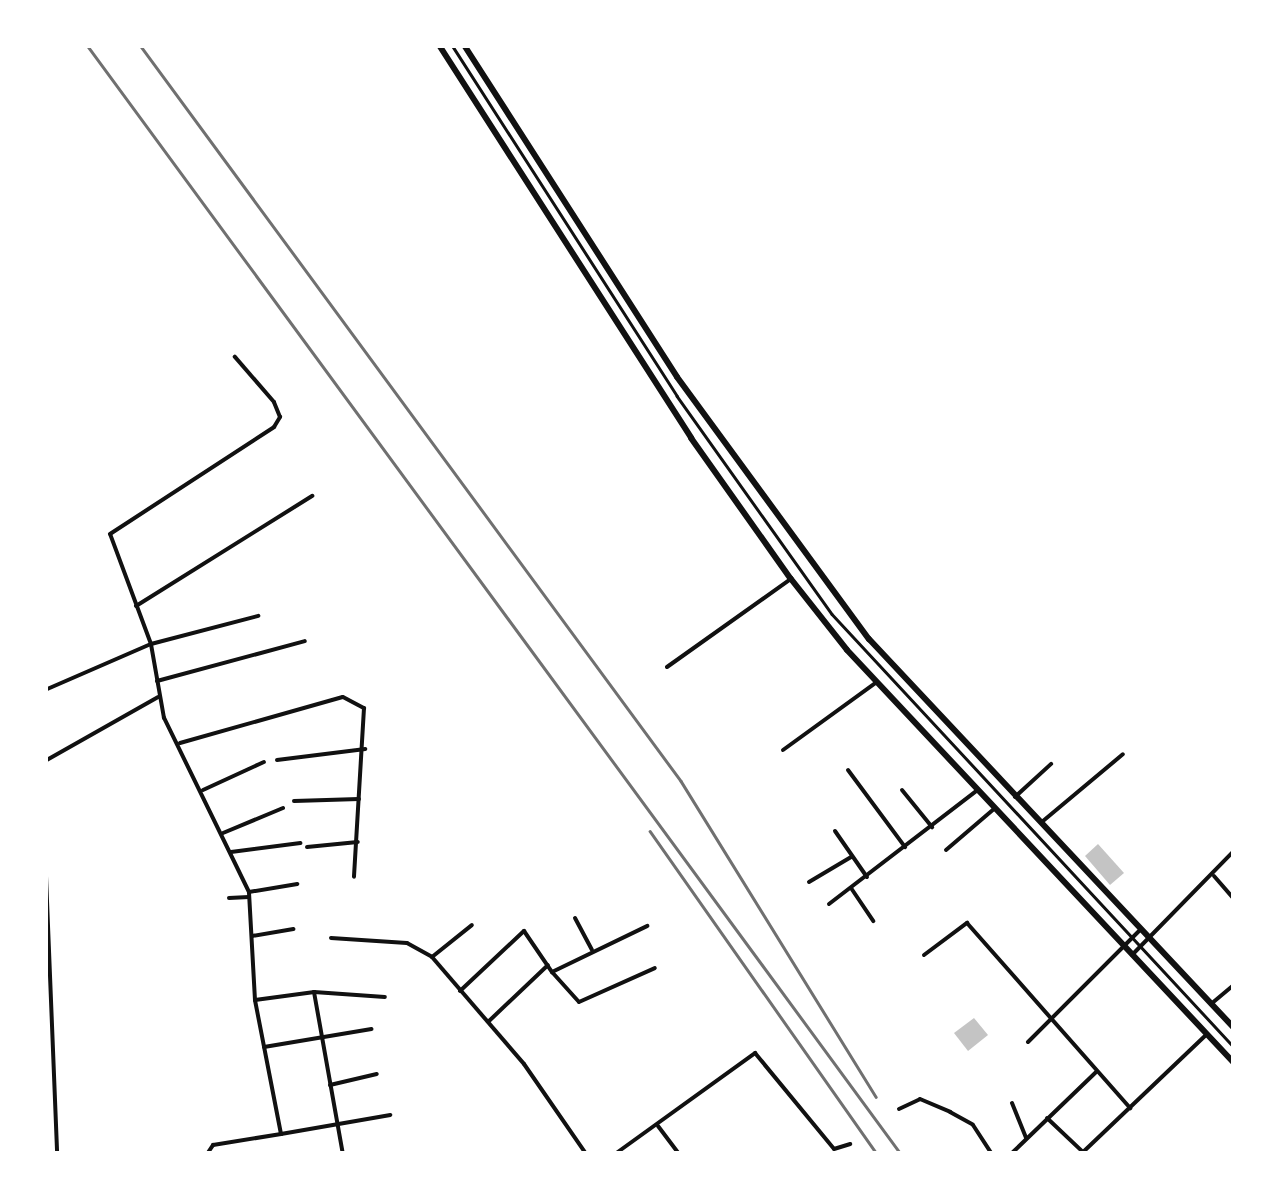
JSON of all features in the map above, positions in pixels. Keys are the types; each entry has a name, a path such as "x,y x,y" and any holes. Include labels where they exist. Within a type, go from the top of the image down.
{"main road":[{"path":"440,45 691,438 791,579 877,682 1234,1063"},
{"path":"464,45 678,377 796,545 869,638 1139,932 1234,1028"}],"street":[{"path":"235,357 280,417 274,427 110,534 151,644 164,718 180,742 250,895 255,1000 281,1134"},
{"path":"136,606 312,496"},
{"path":"667,667 791,579"},
{"path":"45,690 151,644 258,616"},
{"path":"157,681 305,642"},
{"path":"783,750 877,682"},
{"path":"45,761 160,696"},
{"path":"180,742 344,697 364,708 354,878"},
{"path":"277,760 364,748"},
{"path":"1040,824 1123,754"},
{"path":"203,790 264,762"},
{"path":"1015,797 1052,764"},
{"path":"848,770 906,847"},
{"path":"902,790 932,827"},
{"path":"829,904 978,790"},
{"path":"294,801 360,799"},
{"path":"222,833 283,808"},
{"path":"946,850 995,808"},
{"path":"835,831 867,877"},
{"path":"231,852 300,842"},
{"path":"307,847 358,842"},
{"path":"45,852 57,1154"},
{"path":"1132,955 1234,852"},
{"path":"809,882 851,857"},
{"path":"1214,876 1234,900"},
{"path":"229,898 297,884"},
{"path":"851,888 873,921"},
{"path":"575,918 592,950"},
{"path":"924,955 968,923 1130,1108"},
{"path":"432,956 472,925"},
{"path":"552,972 647,926"},
{"path":"252,936 293,928"},
{"path":"460,990 524,932 578,1002 655,968"},
{"path":"1028,1042 1139,932"},
{"path":"332,938 407,943 432,956 490,1020 586,1154"},
{"path":"490,1020 548,965"},
{"path":"1211,1004 1234,985"},
{"path":"255,1000 314,992 385,997"},
{"path":"314,992 318,1039 344,1154"},
{"path":"264,1047 372,1029"},
{"path":"1047,1118 1082,1153 1207,1034"},
{"path":"616,1154 755,1053 834,1149"},
{"path":"1013,1152 1096,1072"},
{"path":"330,1085 377,1074"},
{"path":"900,1109 920,1099 950,1112 973,1125 992,1154"},
{"path":"1012,1103 1026,1138"},
{"path":"207,1154 213,1145 390,1115"},
{"path":"658,1126 678,1154"},
{"path":"828,1154 850,1144"}],"lane":[{"path":"452,45 677,396 801,573 872,662 1234,1047"}],"building":[{"path":"1098,844 1124,873 1110,885 1085,856"},
{"path":"974,1018 988,1035 968,1051 954,1033"}],"railway":[{"path":"87,45 901,1154"},
{"path":"140,45 681,781 876,1097"},
{"path":"650,831 877,1154"}]}
